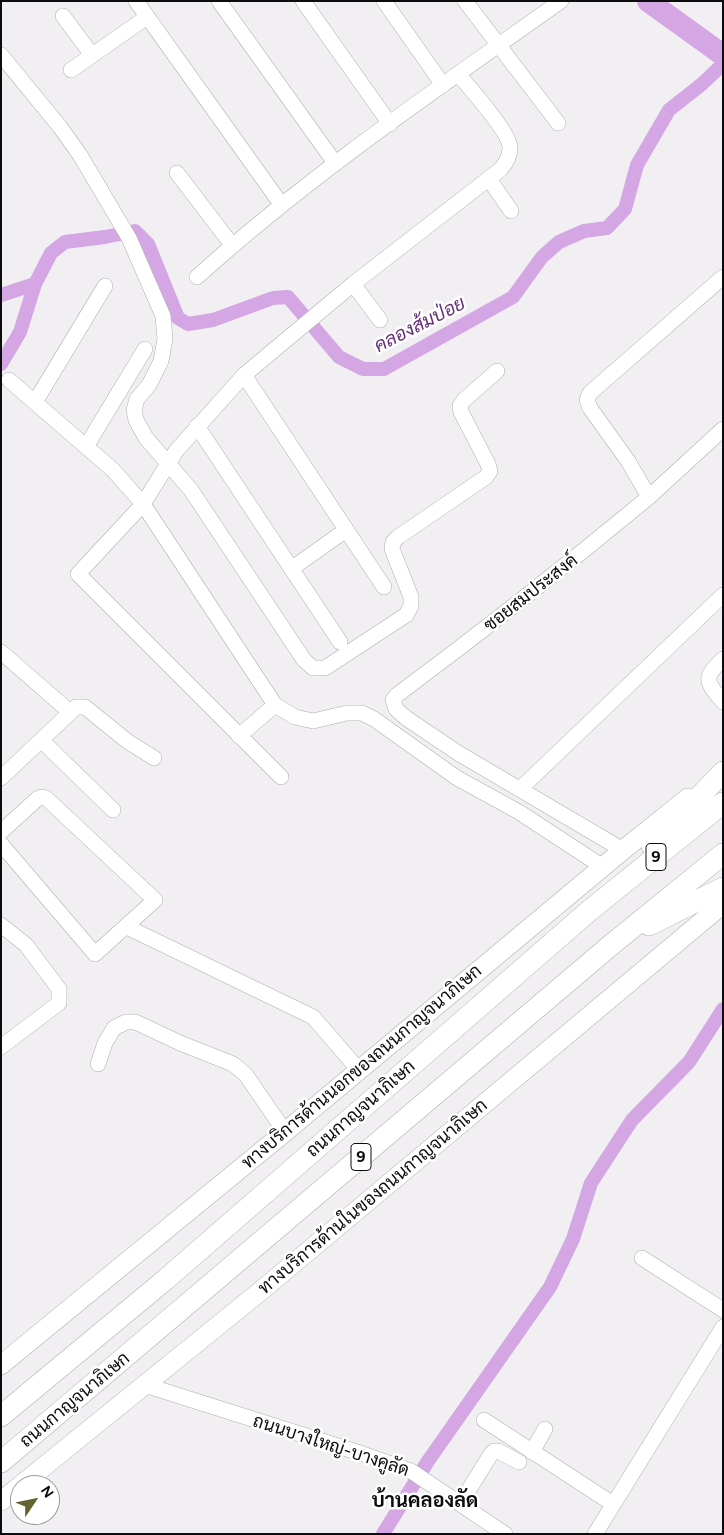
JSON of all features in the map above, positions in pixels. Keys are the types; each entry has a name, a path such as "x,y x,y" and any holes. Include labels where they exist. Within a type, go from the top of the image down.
{"highway":[{"path":"589,911 723,771"},
{"name":"ถนนกาญจนาภิเษก","path":"1,1416 165,1280 589,911 723,803"},
{"name":"ถนนกาญจนาภิเษก","path":"1,1462 611,944 723,854"},
{"path":"611,944 723,888"}],"main road":[{"name":"ทางบริการด้านนอกของถนนกาญจนาภิเษก","path":"4,1360 285,1132 358,1069 602,867 723,771"},
{"name":"ทางบริการด้านในของถนนกาญจนาภิเษก","path":"32,1475 257,1294 723,904"}],"street":[{"path":"136,1 281,204"},
{"path":"219,1 335,163"},
{"path":"303,1 390,124"},
{"path":"384,1 443,85"},
{"path":"465,1 558,123"},
{"path":"197,277 281,204 335,163 561,1"},
{"path":"64,16 92,55"},
{"path":"71,70 147,17"},
{"path":"1,55 71,141 130,238 163,316 165,339 161,362 149,385 137,399 134,410 136,420 146,438 191,490 304,660 313,668 325,668 406,615 411,606 411,597 392,549 393,542 486,477 490,471 461,412 460,406 464,400 497,371"},
{"path":"281,777 78,574 143,504 168,462 196,426 244,375 353,284 502,169 509,159 511,146 505,134 458,74"},
{"path":"177,172 232,245"},
{"path":"489,179 511,211"},
{"path":"723,277 590,394 587,400 590,408 628,462 649,497 723,429"},
{"path":"353,284 380,320"},
{"path":"35,402 105,286"},
{"path":"87,445 145,349"},
{"path":"244,375 384,587"},
{"path":"9,380 87,445 114,470 143,504 275,705 295,717 313,721 347,713 362,713 374,719 457,778 520,812 602,867"},
{"path":"196,426 340,642"},
{"name":"ซอยสมประสงค์","path":"623,850 458,753 406,718 396,709 393,700 397,695 564,568 649,497"},
{"path":"291,569 346,530"},
{"path":"520,789 723,595"},
{"path":"1,652 70,712"},
{"path":"723,659 712,669 708,677 709,684 723,702"},
{"path":"240,736 275,705"},
{"path":"1,778 76,707 85,707 127,741 154,758"},
{"path":"41,740 113,810"},
{"path":"1,832 37,799 46,798 155,900 98,953 93,953 1,844"},
{"path":"1,926 26,945 59,989 59,1004 1,1047"},
{"path":"127,927 313,1017 358,1069"},
{"path":"98,1064 105,1043 114,1028 126,1022 134,1022 233,1064 246,1075 285,1132"},
{"path":"642,1258 723,1310"},
{"path":"595,1534 723,1327"},
{"name":"ถนนบางใหญ่-บางคูลัด","path":"145,1385 411,1471 504,1534"},
{"path":"484,1420 613,1504"},
{"path":"532,1452 545,1429"},
{"path":"460,1504 494,1451 498,1451 519,1462"}],"waterway":[{"path":"648,1 723,55"},
{"name":"คลองส้มป่อย","path":"1,364 20,332 35,284 51,253 65,242 135,231 148,244 178,318 188,324 213,320 273,298 288,297 339,357 363,369 384,369 513,297 542,257 559,242 584,231 607,228 625,209 637,165 669,110 702,84 723,64"},
{"path":"1,295 35,284"},
{"path":"383,1534 428,1461 550,1287 573,1239 591,1183 632,1120 689,1062 723,1009"}],"district":[{"name":"บ้านคลองลัด","path":"425,1501"}]}
